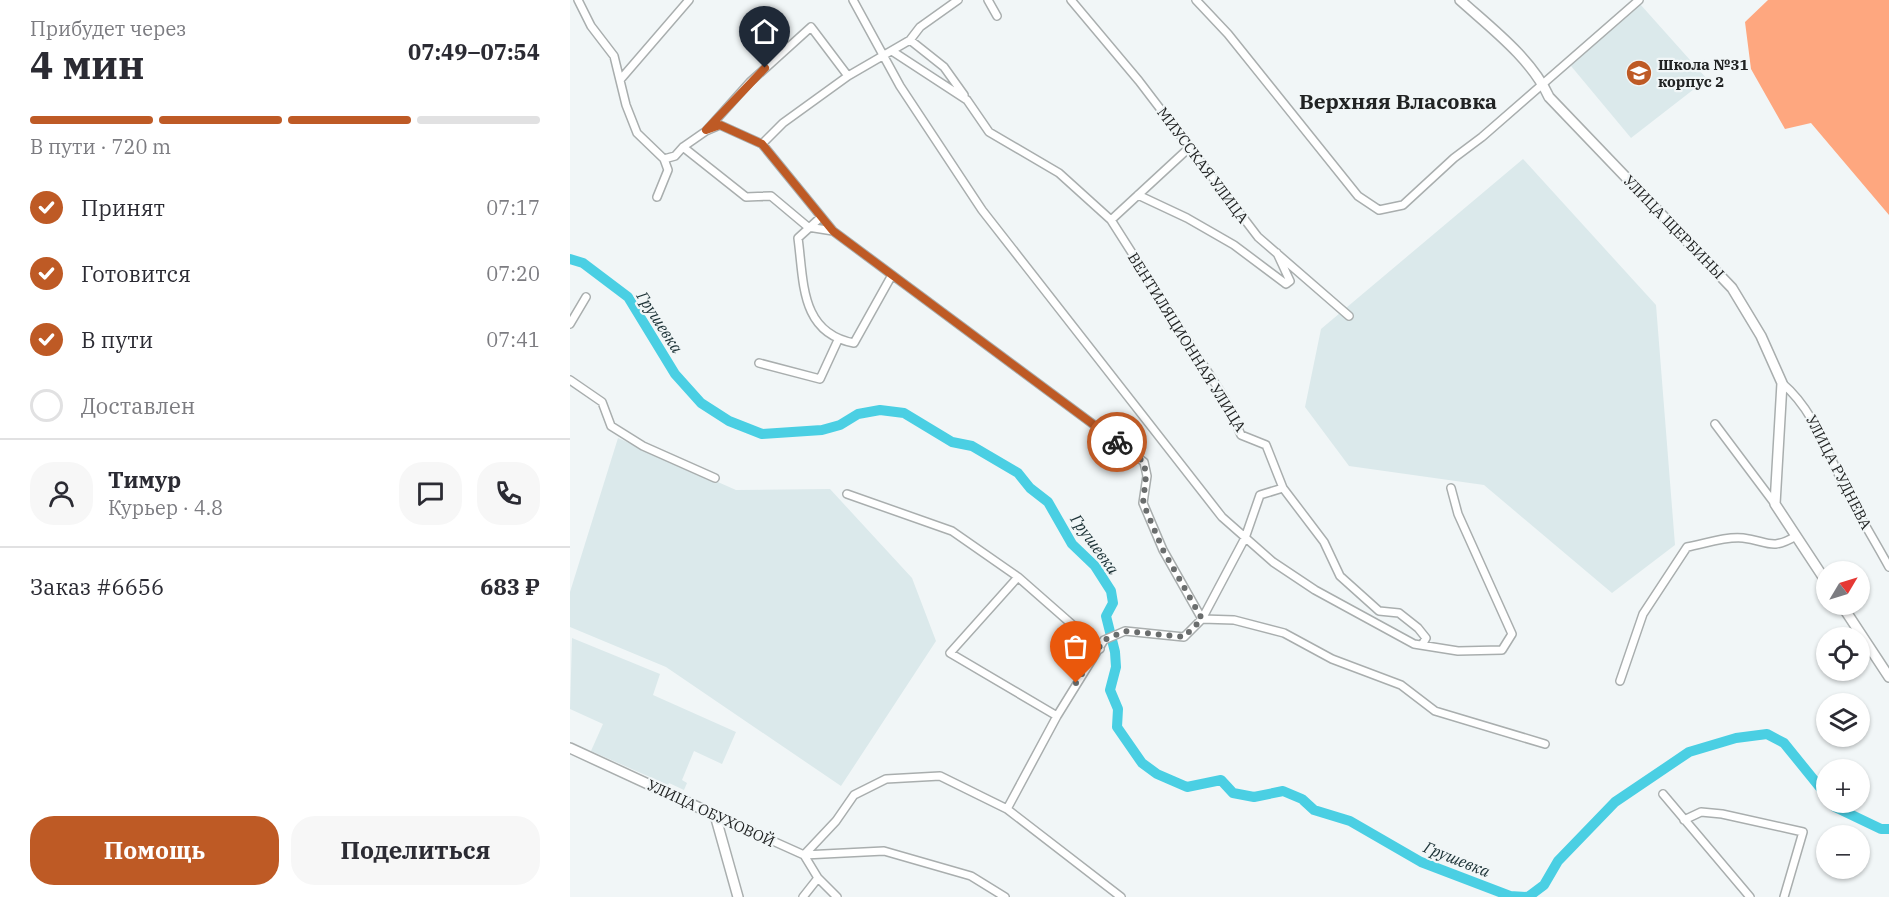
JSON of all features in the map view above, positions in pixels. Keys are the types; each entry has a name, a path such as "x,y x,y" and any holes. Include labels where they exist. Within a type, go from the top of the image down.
{"street":[{"path":"578,0 591,26 614,56 638,133 664,159 668,170 657,197"},
{"path":"620,80 689,0"},
{"path":"853,0 882,56 927,131 962,177 982,210 1222,517 1273,562 1315,590 1413,644 1458,651 1502,650 1512,634 1458,514 1451,488"},
{"path":"762,144 783,123 848,76 910,40 920,27 958,0"},
{"path":"988,0 997,16"},
{"name":"МИУССКАЯ УЛИЦА","path":"1071,0 1139,81 1258,237 1349,316"},
{"path":"1196,0 1228,34 1358,196 1379,210 1403,205 1454,158 1482,137 1639,0"},
{"name":"УЛИЦА ЩЕРБИНЫ","path":"1460,0 1502,39 1543,83 1549,97 1732,288 1761,336 1782,383 1774,504"},
{"path":"664,159 675,156 706,130 750,82 811,27 848,76"},
{"name":"ВЕНТИЛЯЦИОННАЯ УЛИЦА","path":"910,40 944,67 989,132 1059,173 1112,220 1225,399 1241,435 1266,445 1283,488 1324,542 1341,576 1379,611 1399,613 1418,628 1425,638 1422,645"},
{"name":"ВЕНТИЛЯЦИОННАЯ УЛИЦА","path":"892,51 967,99"},
{"path":"706,130 720,125 762,144 833,231 1144,462 1146,476 1143,503 1163,550 1202,619"},
{"path":"683,147 746,197 771,196 808,227 833,231"},
{"path":"1112,220 1190,147"},
{"path":"1138,195 1187,218 1234,245 1286,284 1290,281 1277,254"},
{"path":"821,217 798,238 806,303 819,325 838,340 854,343 892,275"},
{"path":"570,324 586,297"},
{"path":"759,363 820,379 838,340"},
{"path":"570,380 602,402 612,426 644,446 715,478"},
{"name":"УЛИЦА РУДНЕВА","path":"1782,383 1797,396 1811,418 1847,492 1889,567"},
{"path":"1715,424 1774,504 1816,566"},
{"path":"1007,809 1057,716 1104,640 1125,631 1184,637 1202,619 1245,538 1260,495 1283,488"},
{"path":"847,494 952,531 1018,577 1100,649"},
{"path":"1620,681 1643,614 1687,547 1742,538 1768,545 1781,544 1796,536"},
{"path":"1018,577 950,653 1057,716"},
{"path":"1848,615 1889,677"},
{"path":"1202,619 1234,620 1284,633 1332,659 1401,685 1435,711 1545,744"},
{"name":"УЛИЦА ОБУХОВОЙ","path":"570,748 804,855"},
{"path":"804,855 836,821 854,795 886,779 940,776 1007,809 1121,897"},
{"path":"1663,794 1750,897"},
{"path":"1684,820 1701,813 1722,814 1803,832 1784,897"},
{"path":"715,815 738,897"},
{"path":"804,855 884,851 970,876 1005,897"},
{"path":"804,855 818,878 837,897"},
{"path":"803,897 818,878"}],"shaded area":[{"path":"1768,0 1889,0 1889,215 1811,123 1785,129 1751,69 1745,22"},
{"name":"Школа №31 корпус 2","path":"1640,4 1707,79 1631,138 1571,66"},
{"path":"1523,159 1656,305 1675,545 1612,593 1484,485 1349,466 1305,407 1321,329"},
{"path":"618,438 736,490 830,489 912,578 936,641 841,786 666,667 570,627 570,592"},
{"path":"572,638 660,674 653,695 736,732 722,764 694,751 682,780 687,783 684,790 591,751 603,724 570,709"}],"waterway":[{"name":"Грушевка","path":"570,259 583,263 628,297 675,374 701,403 729,421 762,434 822,430 840,425 858,414 880,410 904,413 952,442 972,446 1018,473 1030,488 1048,502 1072,544 1095,566 1111,591 1113,603 1106,616 1115,652 1116,667 1110,690 1118,709 1117,727 1142,763 1157,774 1187,787 1221,780 1233,793 1254,797 1283,791 1302,799 1314,810 1350,821 1421,862 1510,896 1528,897 1544,885 1558,861 1615,802 1689,752 1736,738 1767,734 1784,743 1816,782"},
{"name":"Грушевка","path":"1848,813 1881,829 1889,829"}],"way so far":[{"path":"1076,683 1104,640 1125,631 1184,637 1202,619 1163,550 1143,503 1146,476 1144,462 1117,442"}],"place":[{"name":"Школа №31 корпус 2","path":"1639,73"}],"district":[{"name":"Верхняя Власовка","path":"1398,101"}],"route":[{"path":"765,68 706,130 720,125 762,144 833,231 1117,442"}]}
